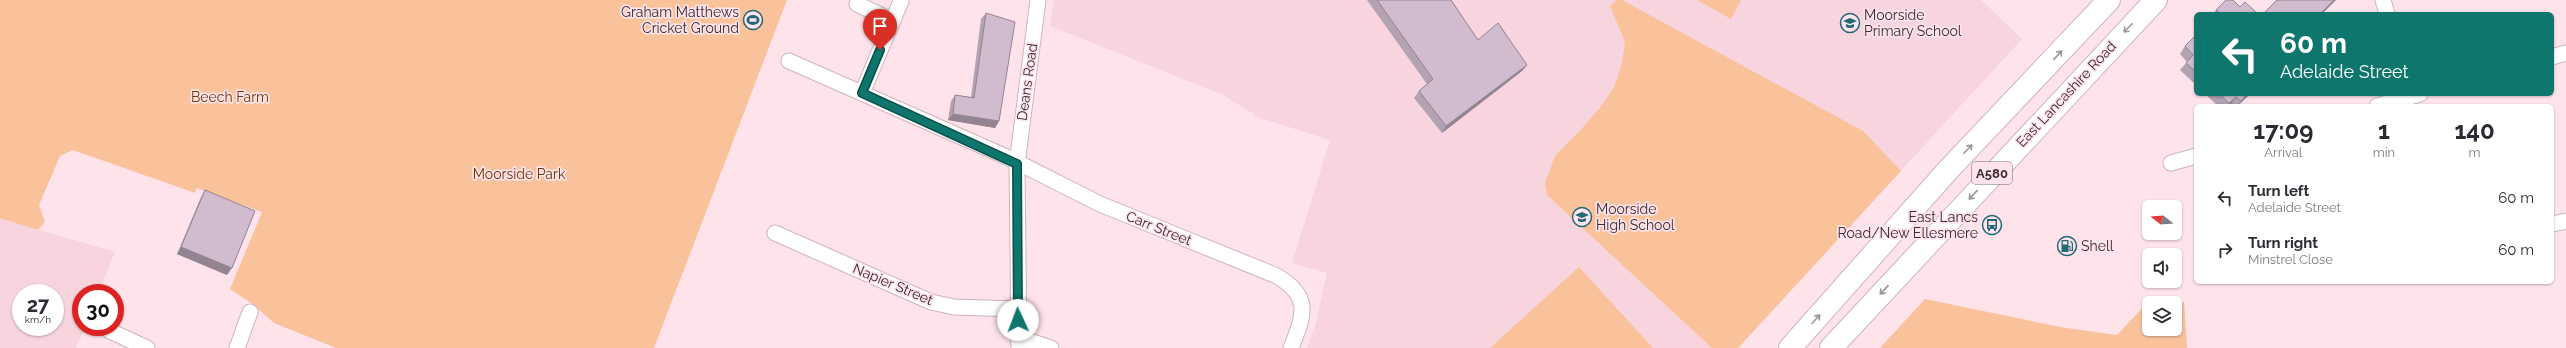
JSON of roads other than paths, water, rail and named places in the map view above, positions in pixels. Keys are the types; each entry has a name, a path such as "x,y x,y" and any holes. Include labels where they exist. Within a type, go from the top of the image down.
{"highway":[{"name":"A580","path":"1790,348 1949,169 2109,0"},
{"name":"East Lancashire Road","path":"1831,348 2156,0"}],"street":[{"name":"Deans Road","path":"1019,345 1017,309 1017,164 1038,0"},
{"path":"2383,0 2386,12"},
{"path":"862,93 901,1"},
{"path":"857,4 893,21"},
{"path":"2554,57 2566,54"},
{"name":"Carr Street","path":"789,61 1017,164 1100,204 1277,276 1300,294 1303,306 1302,317 1291,348"},
{"path":"2386,104 2415,98"},
{"path":"2171,163 2194,157"},
{"path":"2554,224 2566,221"},
{"name":"Napier Street","path":"775,233 931,302 954,307 1017,309"},
{"path":"237,348 250,312"},
{"path":"121,336 147,348"},
{"path":"1019,345 1033,342 1051,348"}],"place":[{"name":"Graham Matthews Cricket Ground","path":"753,20"},
{"name":"Moorside Primary School","path":"1850,23"},
{"name":"Moorside High School","path":"1582,217"},
{"name":"East Lancs Road/New Ellesmere","path":"1992,225"},
{"name":"Shell","path":"2067,246"}],"park label":[{"name":"Beech Farm","path":"230,97"},
{"name":"Moorside Park","path":"519,174"}]}
